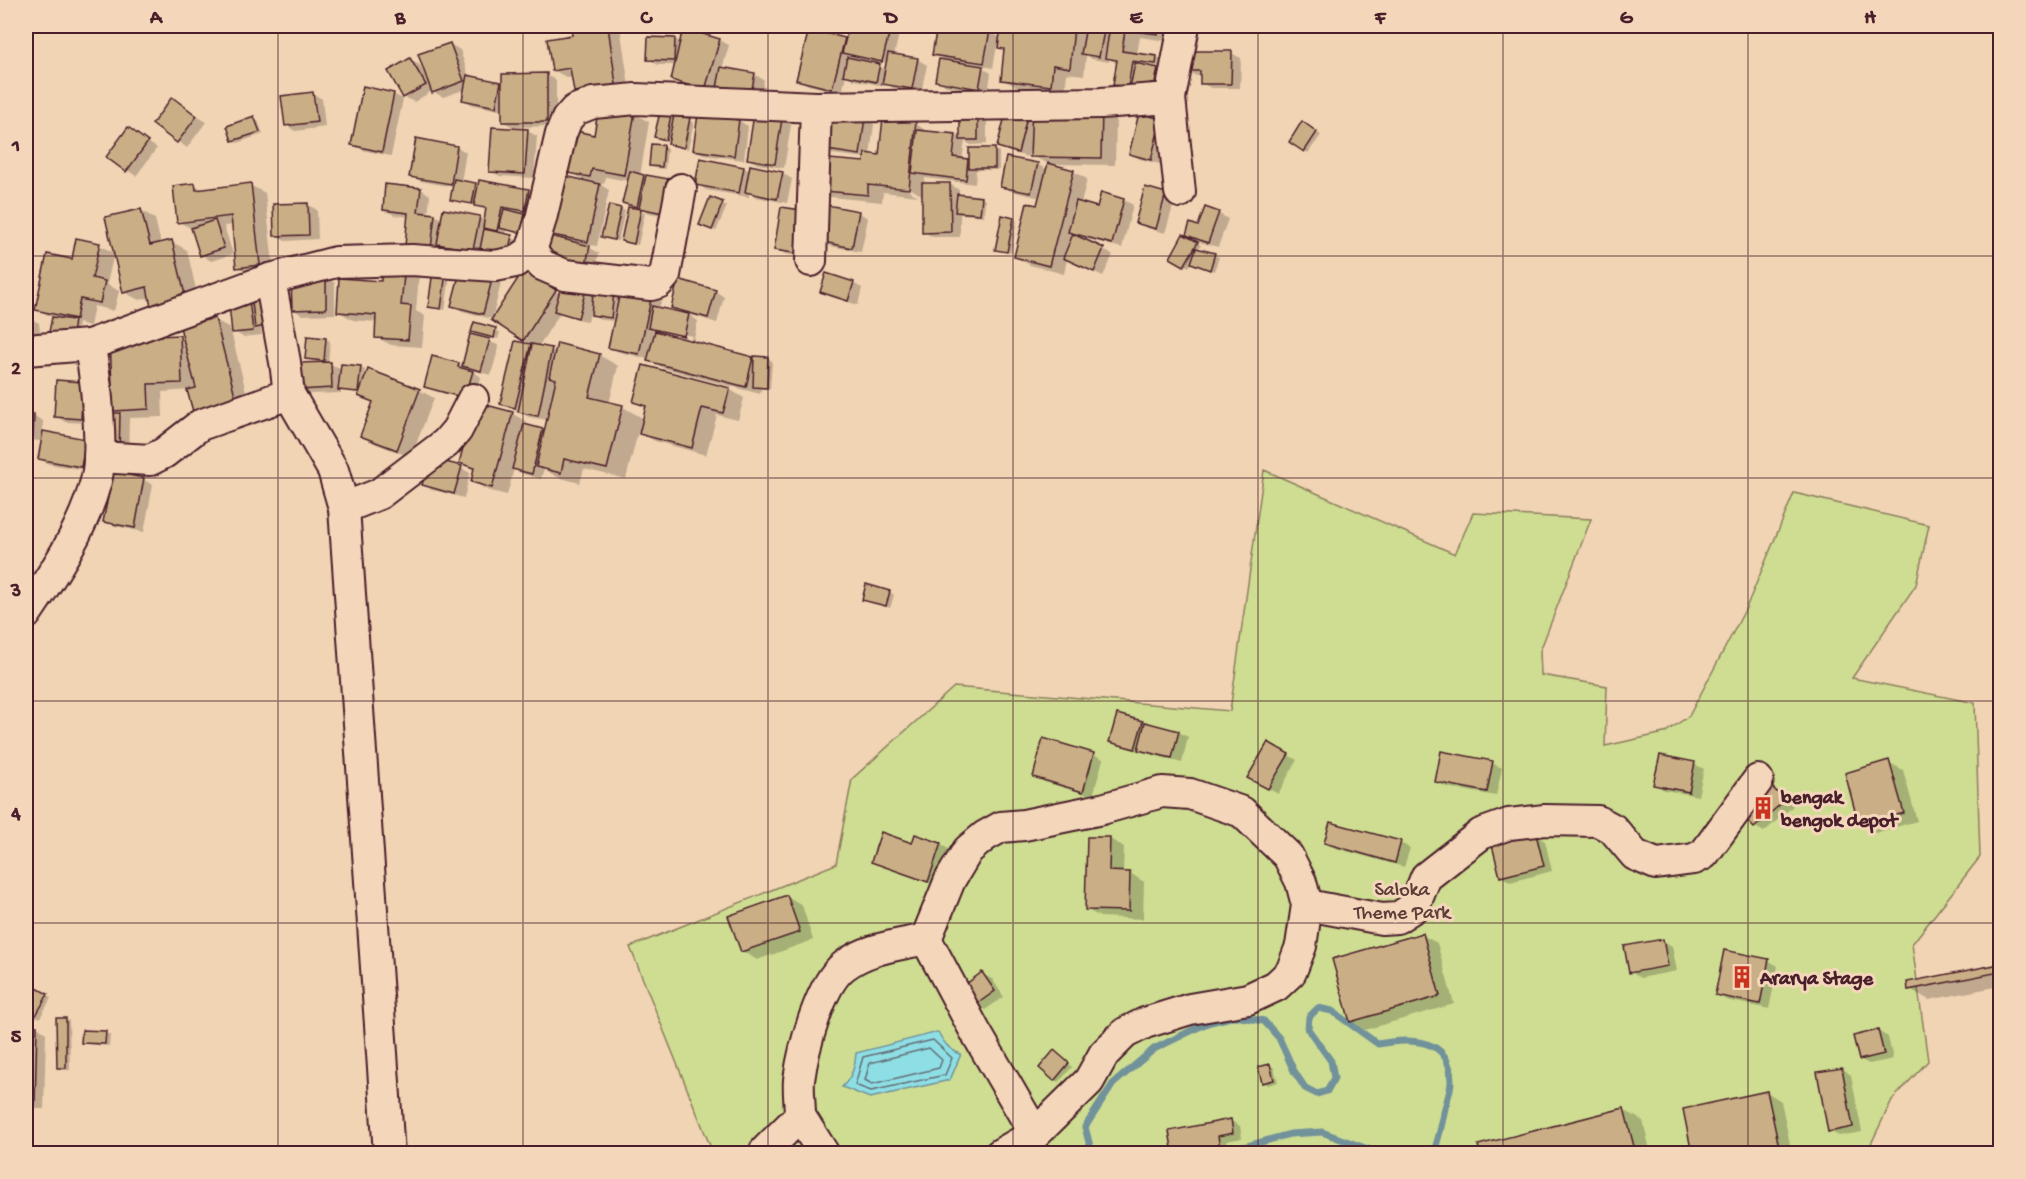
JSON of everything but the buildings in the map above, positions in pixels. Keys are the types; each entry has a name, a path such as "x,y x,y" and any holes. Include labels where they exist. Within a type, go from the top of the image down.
{"street":[{"path":"1180,192 1170,98 1184,26"},
{"path":"26,350 89,345 270,279 336,262 412,260 495,266 515,262 531,251 542,219 561,134 567,119 575,110 593,103 636,99 816,107 1101,103 1170,98"},
{"path":"811,261 816,107"},
{"path":"531,251 542,265 565,275 651,285 658,283 665,275 681,189"},
{"path":"270,279 285,362 288,394 333,470 344,508 389,1154"},
{"path":"26,614 49,580 82,520 97,479 99,457 93,363 89,345"},
{"path":"99,457 150,460 164,453 200,425 288,394"},
{"path":"344,508 379,494 446,443 457,430 473,399"},
{"path":"1308,905 1382,919 1397,918 1414,907 1426,878 1481,834 1509,824 1545,820 1598,821 1613,829 1635,855 1656,864 1694,859 1704,854 1758,780"},
{"path":"926,939 950,880 968,850 985,836 1001,827 1024,825 1102,809 1162,792 1190,794 1242,812 1288,856 1301,882 1308,905 1301,946 1291,972 1276,987 1248,999 1190,1009 1167,1016 1125,1033 1104,1054 1089,1081 1035,1134 1000,1154"},
{"path":"824,1154 800,1116 799,1080 811,1030 828,983 844,966 869,952 926,939"},
{"path":"926,939 975,1031 1035,1134"},
{"path":"765,1151 800,1116"}],"green space":[{"name":"Saloka Theme Park","path":"1264,470 1455,554 1473,513 1591,519 1540,651 1541,675 1607,686 1605,746 1664,733 1689,716 1746,608 1794,493 1929,525 1916,585 1852,678 1975,703 1980,857 1912,944 1928,1061 1892,1100 1869,1148 1862,1153 713,1153 630,947 836,864 852,779 954,687 1230,711"}],"water":[{"path":"938,1032 947,1046 961,1054 950,1080 870,1098 842,1087 852,1072 856,1053"}],"waterway":[{"path":"1092,1154 1085,1127 1113,1084 1154,1049 1207,1023 1235,1016 1264,1021 1279,1038 1294,1071 1305,1088 1317,1094 1327,1091 1334,1078 1331,1061 1308,1029 1309,1017 1318,1008 1332,1011 1378,1044 1415,1041 1436,1048 1444,1056 1449,1067 1451,1084 1433,1154"},
{"path":"1218,1154 1290,1134 1322,1132 1381,1154"}],"place":[{"name":"bengak bengok depot","path":"1763,808"},
{"name":"Ararya Stage","path":"1742,977"}]}
